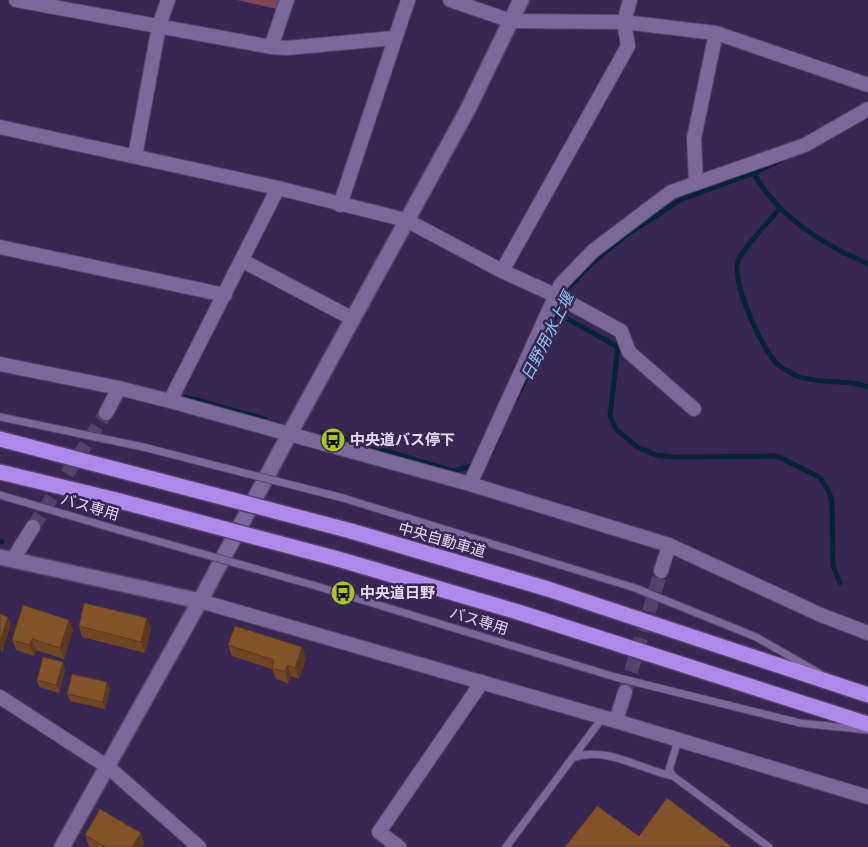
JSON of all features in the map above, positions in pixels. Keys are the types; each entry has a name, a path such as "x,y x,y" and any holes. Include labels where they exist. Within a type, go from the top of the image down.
{"highway":[{"name":"中央自動車道","path":"0,439 351,531 548,589 868,695"},
{"path":"0,472 116,500 338,559 518,612 868,724"}],"street":[{"path":"16,0 271,47 287,48 394,38"},
{"path":"135,156 159,26 168,0"},
{"path":"271,47 286,0"},
{"path":"340,205 408,0"},
{"path":"450,0 511,20 624,22 716,33 868,85"},
{"path":"62,847 200,601 467,111 521,0"},
{"path":"502,271 628,46 624,22 630,0"},
{"path":"696,183 694,138 716,33"},
{"path":"470,484 561,298 561,284 593,251 671,192 805,145 868,109"},
{"path":"0,127 278,188 406,220 502,271 561,298 621,331 629,352 694,409"},
{"path":"170,401 243,261 278,188"},
{"path":"0,247 225,295"},
{"path":"243,261 353,319"},
{"path":"0,364 119,388 290,433 470,484 669,545 821,615 868,633"},
{"path":"106,413 119,388"},
{"path":"33,527 6,558 200,601 610,719 868,797"},
{"path":"661,572 669,545"},
{"path":"399,847 379,832 482,682"},
{"path":"610,719 625,692"},
{"path":"0,697 108,767 199,847"}],"lane":[{"path":"0,417 144,447 342,498 635,588 756,637 845,687"},
{"name":"バス専用","path":"0,494 316,586 615,677 800,722 868,730"},
{"path":"506,847 575,757 610,719"},
{"path":"672,776 669,770 678,740"},
{"path":"575,757 585,753 606,756 672,776 769,847"}],"shaded area":[{"path":"237,0 284,0 281,10"}],"building":[{"path":"84,603 147,618 141,642 79,626"},
{"path":"23,605 69,620 60,648 32,639 30,645 12,640"},
{"path":"0,614 8,617 0,642"},
{"path":"235,626 302,647 295,668 287,665 285,672 272,668 274,660 228,645"},
{"path":"43,657 63,662 56,685 37,680"},
{"path":"72,674 107,682 103,702 67,694"},
{"path":"667,798 732,847 565,847 597,806 639,836"},
{"path":"100,809 141,833 132,847 106,847 85,835"}],"waterway":[{"name":"日野用水上堰","path":"516,399 570,286 592,263 625,236 682,199 754,173 779,161"},
{"path":"754,173 775,203 788,216 834,248 868,264"},
{"path":"780,208 742,253 737,268 743,297 763,344 777,364 795,375 806,379 859,384 868,387"},
{"path":"557,313 618,347 610,416 616,429 637,447 656,455 674,457 777,456 819,477 827,488 832,500 833,566 840,583"},
{"name":"日野用水上堰","path":"186,397 265,419"},
{"name":"日野用水上堰","path":"322,432 453,471 475,465"},
{"name":"日野用水上堰","path":"491,453 499,436"}],"tunnel":[{"path":"33,527 106,413"},
{"path":"625,692 661,571"}],"place":[{"name":"中央道バス停下","path":"333,440"},
{"name":"中央道日野","path":"343,593"}]}
